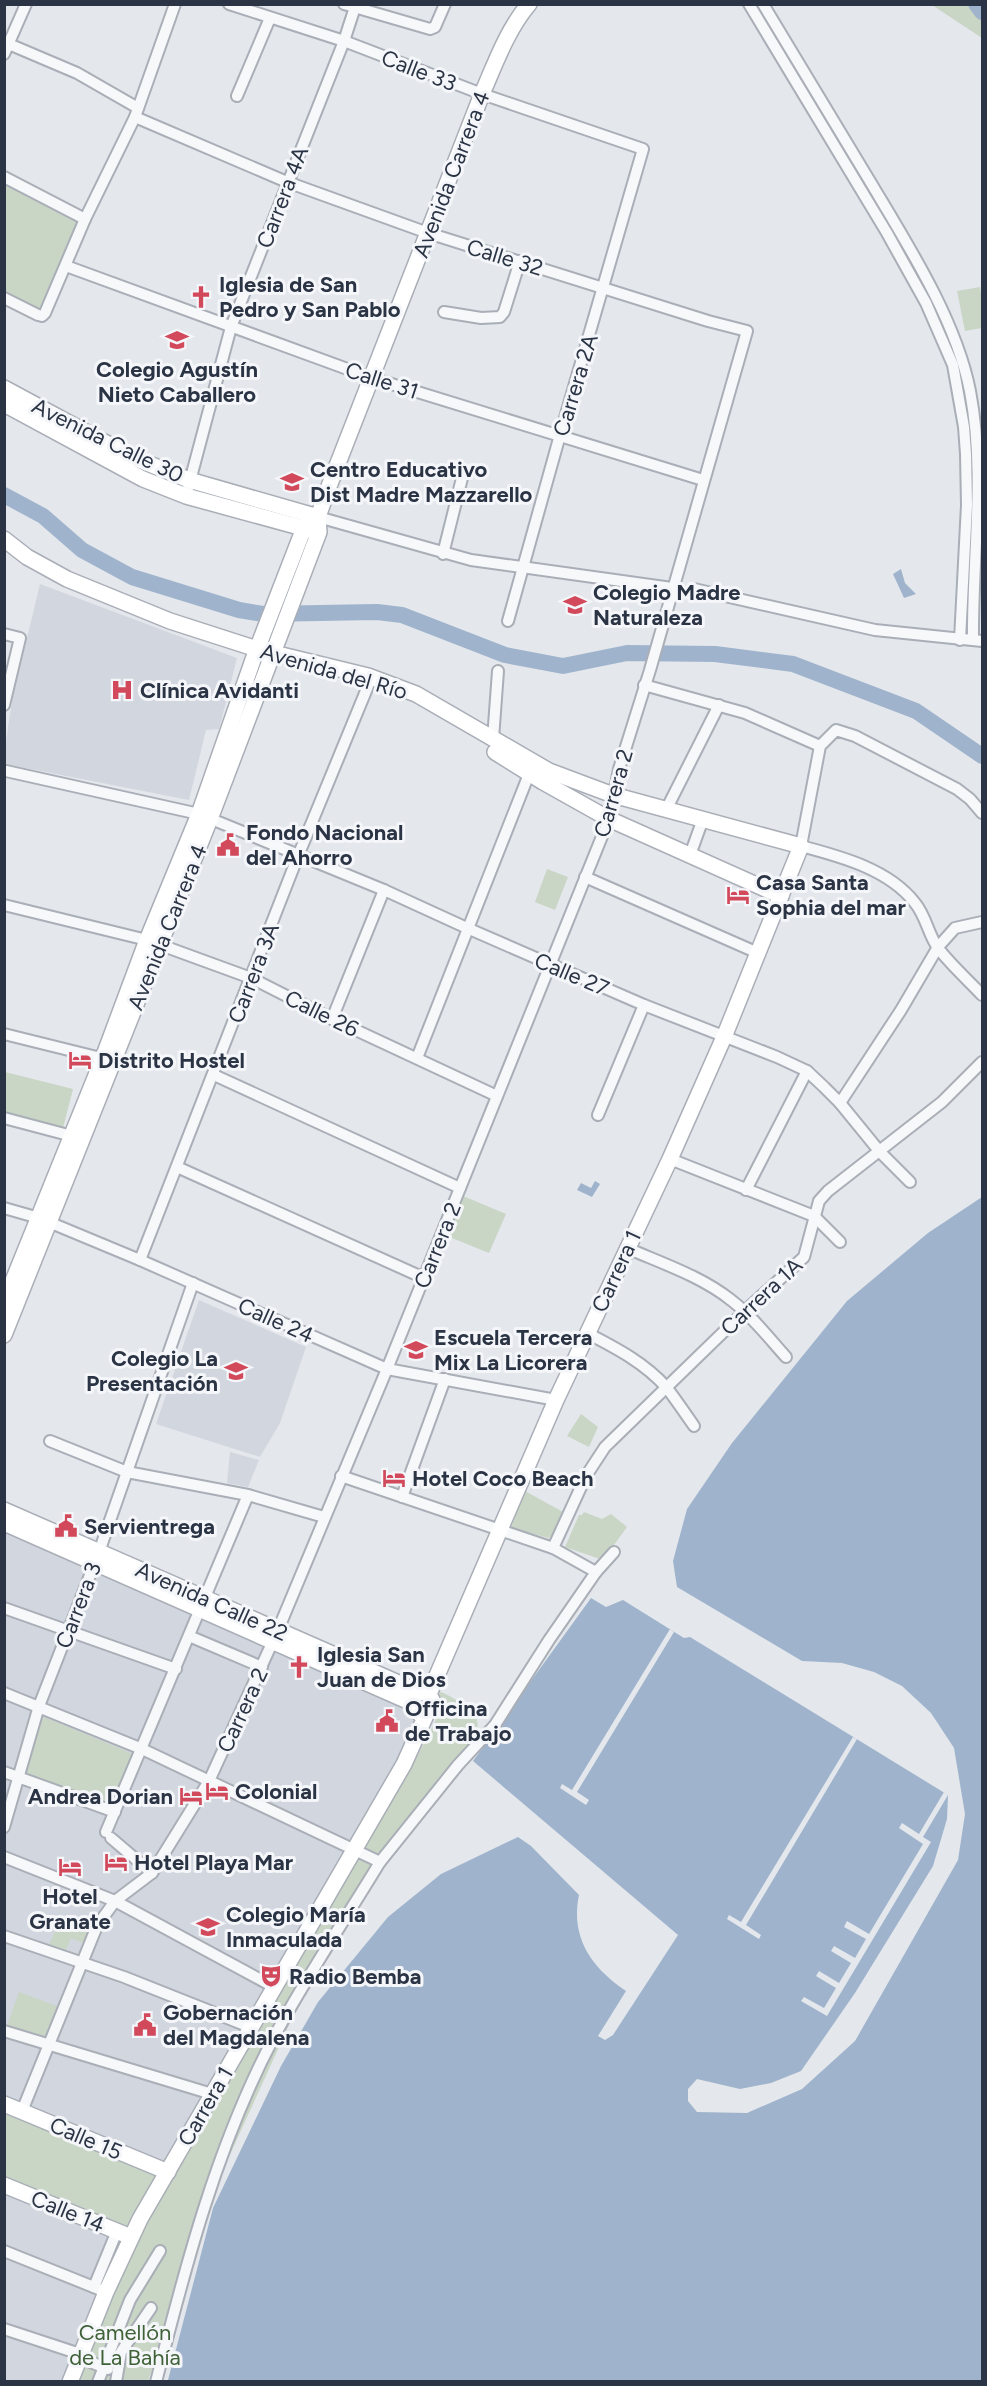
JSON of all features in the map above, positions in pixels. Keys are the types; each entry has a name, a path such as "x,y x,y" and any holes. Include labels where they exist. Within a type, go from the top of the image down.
{"street":[{"path":"6,47 26,4"},
{"path":"4,298 42,316 136,113 175,4"},
{"name":"Calle 33","path":"229,4 344,41 482,94 643,149"},
{"path":"352,6 430,30 435,27 445,4"},
{"name":"Avenida Carrera 4","path":"4,1303 45,1220 153,942 205,816 263,655 482,94 504,45 521,13 529,4"},
{"path":"694,589 875,630 978,641 972,600 978,478 965,394 926,303 887,232 749,4"},
{"path":"763,4 906,243 934,296 963,362 967,505 960,640"},
{"name":"Carrera 4A","path":"186,496 231,327 344,41 352,6"},
{"path":"237,96 270,18"},
{"name":"Calle 32","path":"6,47 77,73 136,113 287,182 428,233 747,331"},
{"name":"Carrera 2A","path":"508,621 521,569 643,149"},
{"path":"4,177 86,219"},
{"path":"444,312 481,318 500,317 504,312 520,261"},
{"name":"Calle 31","path":"66,266 372,378 703,480"},
{"name":"Carrera 2","path":"22,2111 97,1926 115,1901 152,1873 209,1781 275,1636 387,1369 609,819 613,795 747,331"},
{"name":"Avenida Calle 30","path":"4,388 132,457 314,526"},
{"name":"Avenida Calle 30","path":"4,404 143,478 186,496 280,521 314,526"},
{"path":"443,554 462,478"},
{"path":"280,521 292,531 297,546"},
{"path":"314,526 521,569 595,576 672,588"},
{"name":"Avenida Carrera 4","path":"297,567 297,546 314,526"},
{"name":"Avenida del Río","path":"4,539 44,567 95,591 170,621 263,655 368,676 416,694 493,740 531,769 549,771 613,795 801,846"},
{"name":"Avenida del Río","path":"4,552 39,575 91,600 368,686 412,703 531,769 609,819 781,896"},
{"path":"4,633 20,638 4,705"},
{"path":"493,740 498,671"},
{"name":"Carrera 3A","path":"140,1260 298,856 368,686"},
{"path":"644,686 745,713 820,746"},
{"path":"667,808 718,705"},
{"path":"982,813 957,789 841,730 832,732 820,746 801,846 856,864 887,879 901,889 918,906 938,947 982,995"},
{"path":"417,1058 531,769"},
{"name":"Calle 27","path":"6,771 205,816 384,890 644,1005 807,1071 840,1103 880,1152 910,1182"},
{"path":"690,855 704,819"},
{"name":"Carrera 1","path":"70,2382 82,2357 100,2289 124,2234 168,2172 250,2027 355,1851 404,1764 427,1713 434,1704 420,1696 500,1530 556,1400 670,1159 724,1037 801,846"},
{"path":"585,877 758,953"},
{"path":"332,1019 384,890"},
{"name":"Calle 26","path":"4,904 153,942 251,978 332,1019 497,1096"},
{"path":"840,1103 901,1010 938,947 955,928 982,922"},
{"path":"598,1115 644,1005"},
{"path":"4,1034 108,1060"},
{"name":"Avenida Carrera 4","path":"4,1335 72,1136 108,1060"},
{"name":"Carrera 1A","path":"554,1548 593,1462 604,1447 804,1257 819,1201 828,1191 942,1102 982,1062"},
{"path":"746,1190 807,1071"},
{"path":"214,1075 460,1188"},
{"path":"4,1118 72,1136"},
{"path":"670,1159 814,1216 840,1242"},
{"path":"177,1167 424,1278"},
{"name":"Calle 24","path":"4,1208 45,1220 387,1369 556,1400"},
{"path":"627,1248 703,1282 729,1298 745,1311 786,1357"},
{"name":"Carrera 3","path":"4,1827 39,1706 97,1557 193,1283"},
{"path":"587,1333 630,1356 666,1387 694,1426"},
{"path":"402,1497 445,1379"},
{"path":"50,1441 127,1472 248,1495 324,1517"},
{"path":"341,1476 554,1548 596,1572"},
{"path":"152,1873 109,1835 115,1812 248,1495"},
{"name":"Avenida Calle 22","path":"4,1510 97,1557 275,1636 420,1696"},
{"name":"Avenida Calle 22","path":"4,1523 97,1557"},
{"path":"156,2382 185,2268 205,2203 242,2107 274,2038 380,1862 458,1765 495,1725 549,1640 596,1572 614,1552"},
{"path":"4,1608 176,1669"},
{"path":"189,1636 262,1666"},
{"path":"4,1694 39,1706 142,1749 380,1862"},
{"path":"4,1772 115,1812"},
{"path":"4,1857 115,1901 274,1987"},
{"path":"4,1936 81,1961 250,2027"},
{"path":"4,2031 47,2046 212,2094"},
{"name":"Calle 15","path":"4,2104 168,2172"},
{"name":"Calle 14","path":"4,2185 124,2234"},
{"path":"4,2251 100,2289"},
{"path":"98,2382 130,2300 160,2251"},
{"path":"4,2329 82,2357 104,2367 117,2377 121,2352 151,2308"}],"shaded area":[{"name":"Clínica Avidanti","path":"40,584 237,658 219,729 206,730 189,800 5,764 12,701"},
{"name":"Colegio La Presentación","path":"199,1300 306,1347 280,1423 260,1457 156,1424"},
{"path":"230,1452 259,1460 248,1487 227,1483"},
{"path":"4,1511 429,1694 408,1744 66,2381 5,2381"}],"green space":[{"path":"932,5 982,5 982,38"},
{"path":"5,185 80,224 42,311 5,294"},
{"path":"980,287 982,328 965,331 957,291"},
{"path":"547,869 568,877 555,910 535,902"},
{"path":"5,1072 73,1089 63,1128 5,1114"},
{"path":"463,1196 506,1214 489,1253 447,1236"},
{"path":"581,1414 598,1427 589,1447 567,1436"},
{"path":"525,1491 563,1512 554,1533 549,1538 511,1528"},
{"path":"584,1512 602,1519 611,1514 627,1527 603,1560 565,1547 579,1515"},
{"name":"Camellón de La Bahía","path":"436,1691 450,1696 473,1712 478,1726 475,1739 373,1879 299,2003 208,2203 148,2381 76,2382 133,2246 425,1742 439,1713"},
{"path":"44,1717 133,1754 113,1805 22,1773"},
{"path":"60,1921 90,1934 85,1944 71,1938 65,1952 49,1945"},
{"path":"19,1992 59,2007 45,2044 6,2029"},
{"path":"4,2113 156,2174 126,2230 5,2182"}],"water":[{"path":"901,569 905,583 916,594 904,598 893,574"},
{"path":"595,1181 600,1184 592,1197 577,1190 581,1183 591,1188"},
{"path":"982,1197 982,2381 169,2382 213,2208 281,2066 318,2002 388,1917 441,1874 518,1837 531,1846 579,1895 578,1925 586,1950 603,1972 626,1991 598,2036 605,2040 613,2035 678,1935 473,1761 591,1598 606,1607 623,1600 684,1638 690,1637 948,1795 947,1819 933,1866 855,1993 801,2071 771,2083 740,2089 697,2079 688,2089 688,2101 697,2112 747,2113 802,2089 855,2041 958,1860 965,1814 954,1748 931,1713 902,1686 874,1672 842,1663 802,1661 677,1587 673,1561 687,1509 732,1443 847,1301 928,1233"}],"pier":[{"path":"670,1629 674,1632 577,1792 589,1800 586,1805 560,1788 562,1784 572,1790"},
{"path":"853,1737 857,1739 746,1925 761,1935 759,1939 727,1919 729,1915 741,1922"},
{"path":"944,1792 948,1795 923,1837 931,1842 827,2016 801,2001 804,1997 824,2008 836,1988 816,1976 819,1971 839,1983 851,1963 831,1951 834,1946 855,1958 866,1939 844,1927 847,1921 869,1934 923,1844 899,1828 902,1823 919,1834"}],"waterway":[{"path":"976,4 982,12"},
{"path":"4,495 43,516 82,550 132,577 239,610 263,614 377,612 402,615 505,655 563,666 627,653 715,654 793,664 916,711 982,756"}],"place":[{"name":"Iglesia de San Pedro y San Pablo","path":"201,297"},
{"name":"Colegio Agustín Nieto Caballero","path":"177,340"},
{"name":"Centro Educativo Dist Madre Mazzarello","path":"292,482"},
{"name":"Colegio Madre Naturaleza","path":"575,605"},
{"name":"Clínica Avidanti","path":"122,690"},
{"name":"Fondo Nacional del Ahorro","path":"228,845"},
{"name":"Casa Santa Sophia del mar","path":"738,895"},
{"name":"Distrito Hostel","path":"80,1060"},
{"name":"Escuela Tercera Mix La Licorera","path":"416,1350"},
{"name":"Colegio La Presentación","path":"236,1371"},
{"name":"Hotel Coco Beach","path":"394,1478"},
{"name":"Servientrega","path":"66,1526"},
{"name":"Iglesia San Juan de Dios","path":"299,1667"},
{"name":"Officina de Trabajo","path":"387,1721"},
{"name":"Colonial","path":"217,1791"},
{"name":"Andrea Dorian","path":"191,1796"},
{"name":"Hotel Playa Mar","path":"116,1862"},
{"name":"Hotel Granate","path":"70,1867"},
{"name":"Colegio María Inmaculada","path":"208,1927"},
{"name":"Radio Bemba","path":"271,1976"},
{"name":"Gobernación del Magdalena","path":"145,2025"}]}
